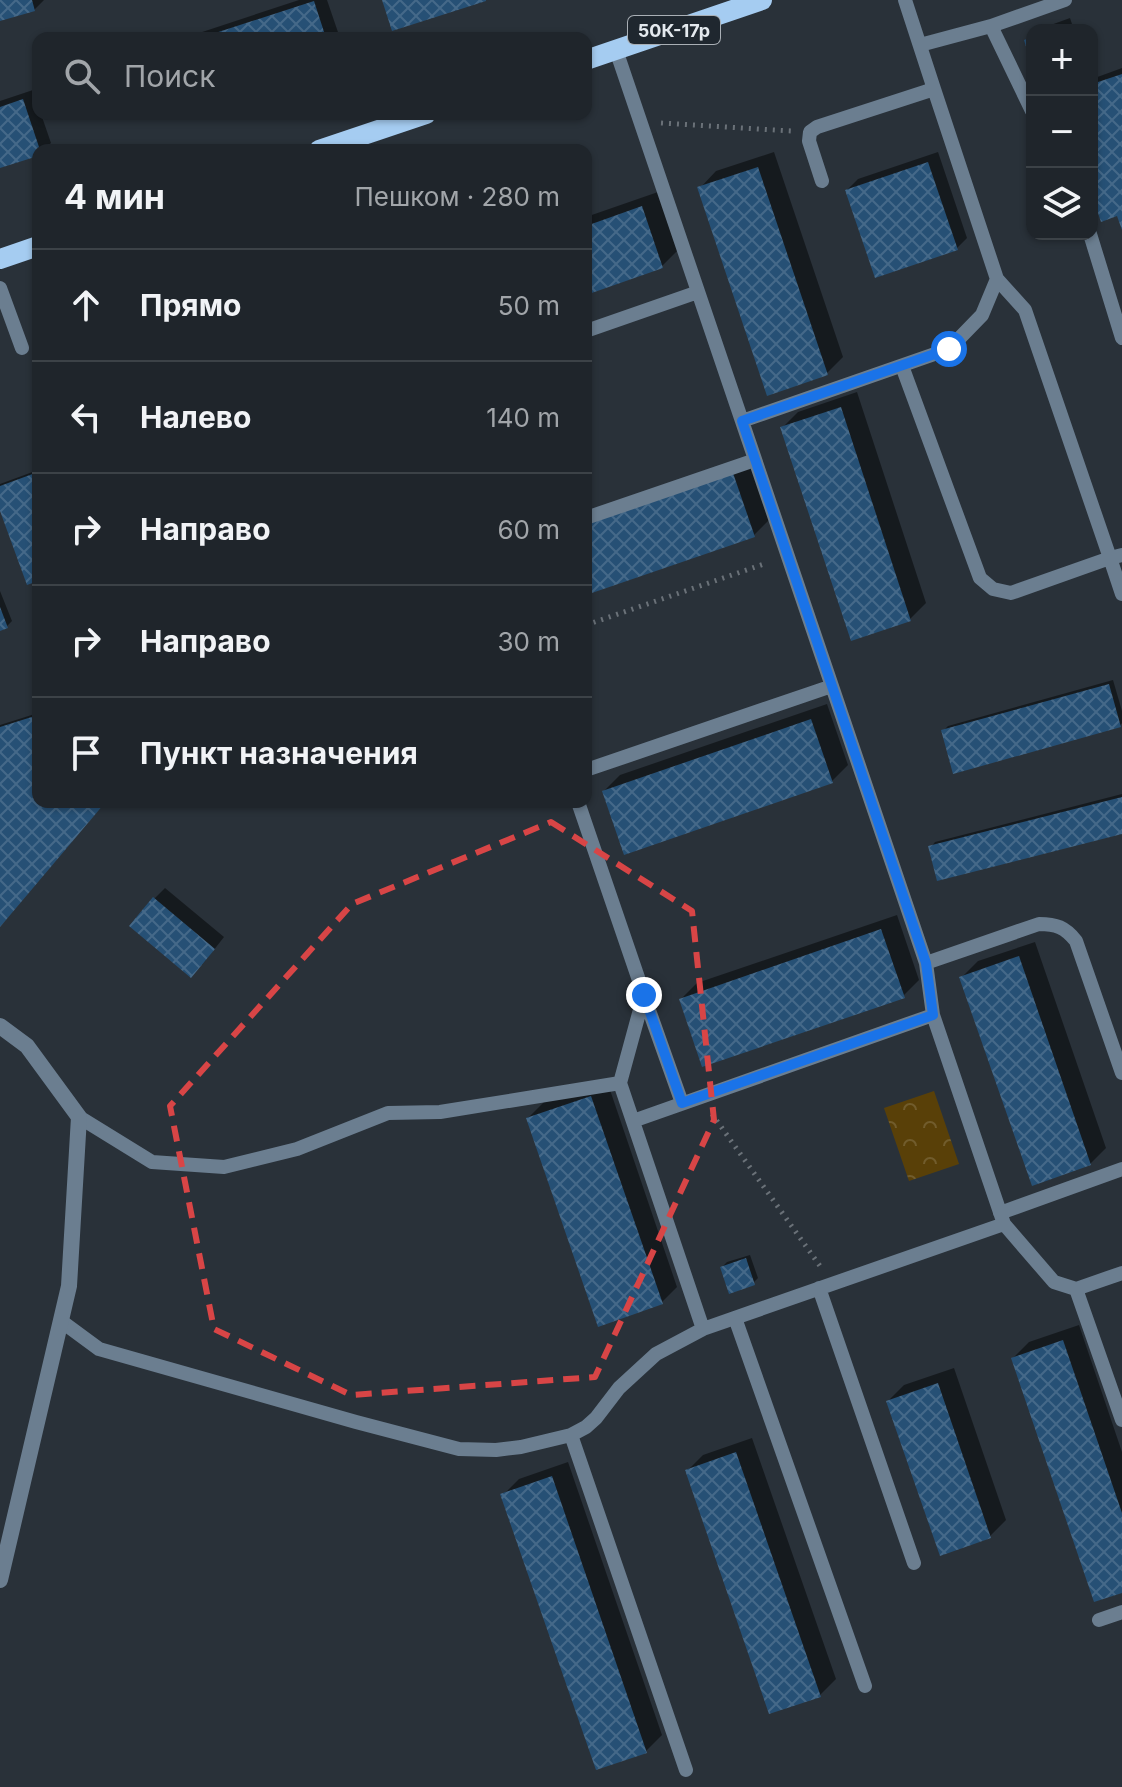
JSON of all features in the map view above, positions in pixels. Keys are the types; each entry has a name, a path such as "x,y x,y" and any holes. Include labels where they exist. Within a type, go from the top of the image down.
{"main road":[{"name":"50К-17р","path":"592,58 762,0"},
{"path":"354,144 412,120"},
{"path":"0,259 32,248"}],"street":[{"path":"0,1026 27,1046 79,1117 69,1286 0,1580"}],"lane":[{"path":"905,0 997,279 1025,310 1116,557 1122,594"},
{"path":"920,45 991,26 1065,0"},
{"path":"991,26 1026,99"},
{"path":"616,50 926,963 933,1015 1002,1218 1054,1282 1076,1289 1122,1273"},
{"path":"822,181 809,141 810,132 817,127 934,89"},
{"path":"1092,240 1122,338"},
{"path":"742,421 949,349 982,315 997,279"},
{"path":"0,288 22,348"},
{"path":"592,329 698,292"},
{"path":"902,366 980,578 993,589 1011,593 1116,557"},
{"path":"592,516 755,460"},
{"path":"592,768 832,686"},
{"path":"580,808 682,1103"},
{"path":"926,963 1039,924 1053,924 1067,929 1076,941 1122,1073"},
{"path":"644,995 620,1083 703,1329"},
{"path":"633,1121 933,1015"},
{"path":"79,1117 152,1162 224,1167 297,1149 388,1113 440,1112 620,1083"},
{"path":"61,1321 99,1349 356,1422 459,1449 521,1447 571,1435 586,1427 619,1388 656,1354 703,1329 826,1286 1122,1169"},
{"path":"826,1286 914,1563"},
{"path":"1076,1289 1122,1420"},
{"path":"735,1318 865,1686"},
{"path":"571,1435 686,1770"},
{"path":"1099,1620 1122,1612"}],"path":[{"path":"641,121 810,132"},
{"path":"592,623 788,556"},
{"path":"700,1097 826,1286"}],"highlighted area":[{"path":"551,822 692,911 714,1120 595,1377 351,1395 214,1329 170,1106 352,904"}],"green space":[{"path":"934,1091 959,1164 909,1181 884,1108"}],"building":[{"path":"0,0 32,0 35,11 0,21"},
{"path":"382,0 486,0 486,1 392,31"},
{"path":"314,1 324,32 218,32"},
{"path":"1122,74 1122,230 1117,216 1101,222 1098,213 1098,82"},
{"path":"23,99 38,144 32,144 32,158 0,168 0,107"},
{"path":"928,162 958,250 875,278 845,190"},
{"path":"758,167 828,375 767,396 697,187"},
{"path":"642,206 663,268 592,293 592,224"},
{"path":"841,407 911,621 851,641 780,427"},
{"path":"733,473 755,537 592,593 592,522"},
{"path":"32,474 32,583 27,585 0,511 0,486"},
{"path":"0,607 8,628 0,631"},
{"path":"1109,684 1121,727 953,774 941,730"},
{"path":"32,717 32,808 101,808 0,927 0,727"},
{"path":"811,719 833,783 624,855 602,791"},
{"path":"1122,797 1122,834 937,881 928,846"},
{"path":"153,897 215,949 191,978 129,926"},
{"path":"881,929 905,998 702,1067 679,999"},
{"path":"1019,956 1091,1165 1032,1186 959,977"},
{"path":"591,1096 663,1304 598,1327 526,1118"},
{"path":"746,1258 755,1285 729,1294 720,1267"},
{"path":"1063,1340 1122,1513 1122,1593 1094,1602 1011,1358"},
{"path":"938,1383 991,1538 940,1556 886,1401"},
{"path":"736,1452 821,1697 769,1714 685,1470"},
{"path":"552,1476 647,1753 596,1770 500,1494"}],"route":[{"path":"644,995 682,1103 933,1015 926,963 742,421 949,349"}]}
